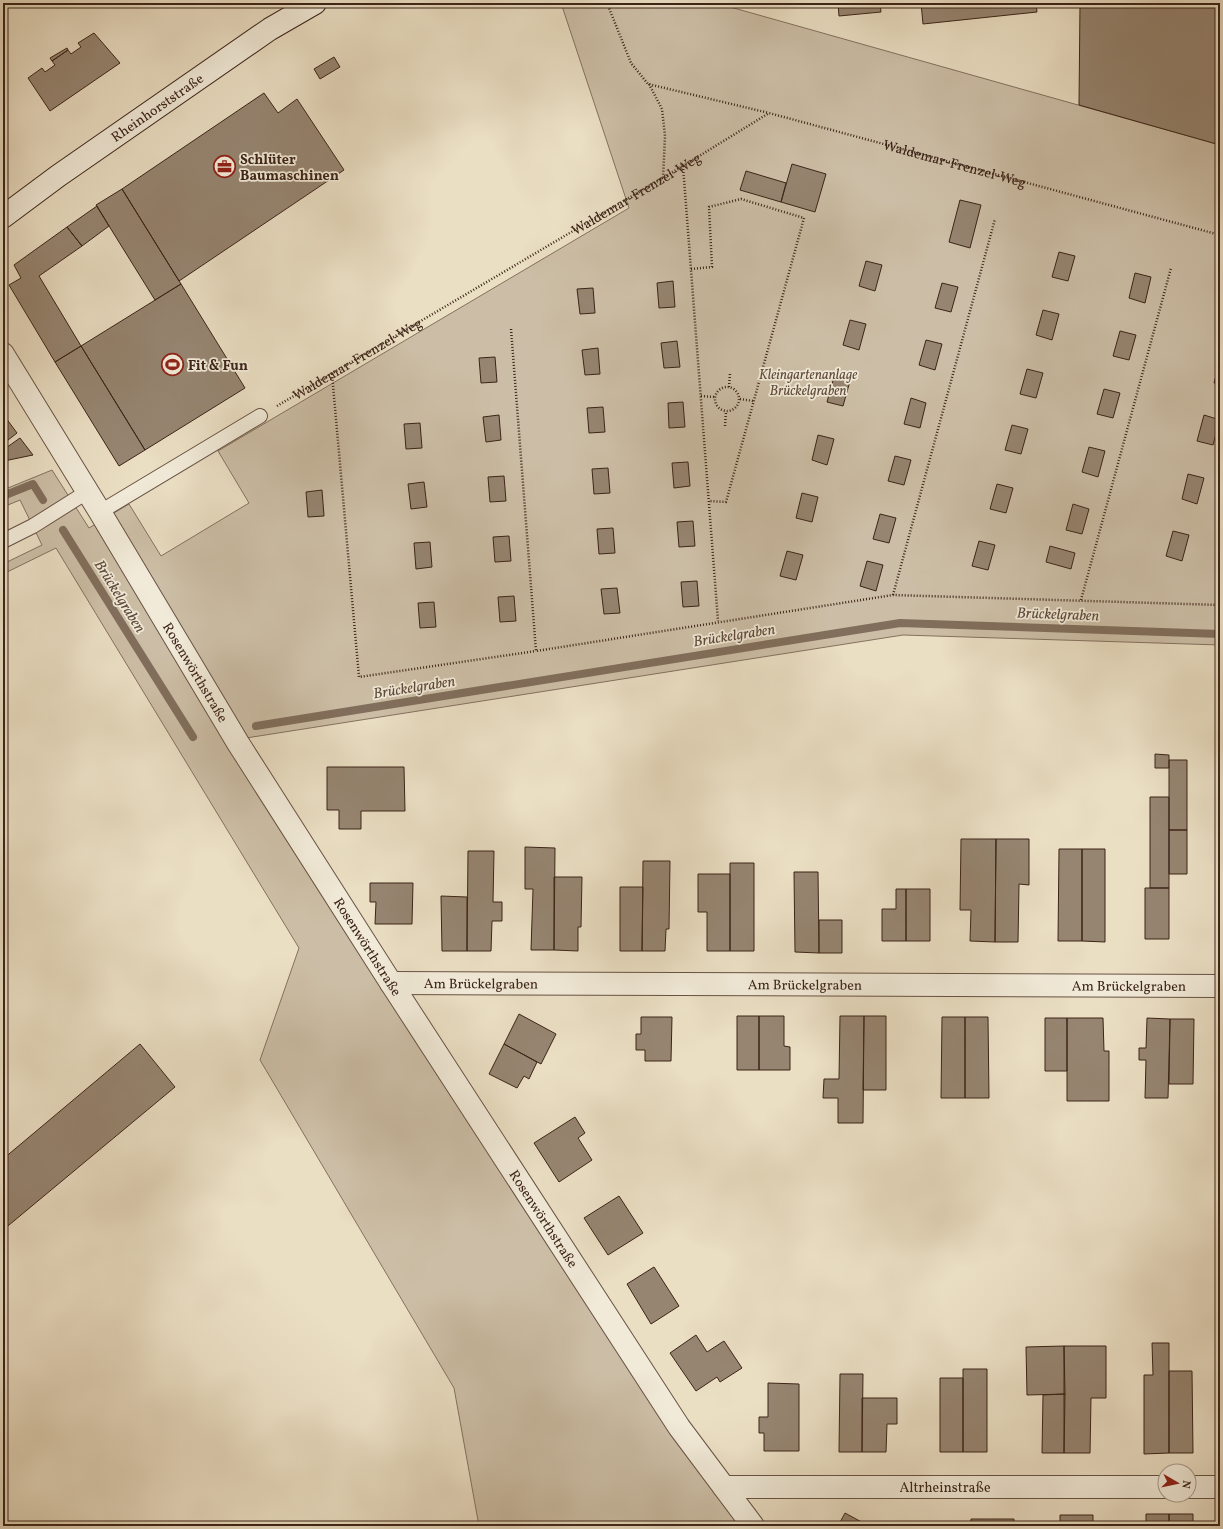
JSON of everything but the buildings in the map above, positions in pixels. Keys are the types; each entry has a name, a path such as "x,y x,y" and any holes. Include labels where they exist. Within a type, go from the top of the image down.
{"street":[{"name":"Rheinhorststraße","path":"3,217 58,176 270,29 315,3"},
{"name":"Rosenwörthstraße","path":"3,354 88,492 238,743 391,983 679,1427 753,1526"},
{"name":"Am Brückelgraben","path":"391,983 1220,986"},
{"name":"Altrheinstraße","path":"724,1487 1157,1487"},
{"path":"1197,1487 1220,1487"}],"lane":[{"path":"100,512 260,416"},
{"path":"3,541 33,526 88,492"}],"path":[{"path":"607,3 630,63 648,84 662,109 665,136 663,178"},
{"path":"648,84 769,113"},
{"name":"Waldemar-Frenzel-Weg","path":"260,416 663,178 769,113 1220,235"},
{"path":"683,166 718,621"},
{"path":"691,269 712,267 708,207 740,198 804,218 726,502 709,501"},
{"path":"893,595 995,219"},
{"path":"1081,600 1171,268"},
{"path":"511,329 536,651"},
{"path":"729,387 730,373"},
{"path":"332,374 359,677 893,595 1220,605"},
{"path":"729,387 736,390 740,400 737,407 730,411 726,411 722,410 716,405 715,397 716,393 721,388 729,387"},
{"path":"701,396 715,397"},
{"path":"740,400 753,401"},
{"path":"725,426 726,411"}],"green space":[{"name":"Kleingartenanlage Brückelgraben","path":"561,3 716,3 1220,145 1220,645 903,635 227,741 742,1526 479,1526 454,1388 260,1060 299,948 56,548 3,574 3,564 42,545 20,500 3,507 3,490 52,470 89,528 129,504 161,556 249,503 218,451 629,208"}],"waterway":[{"name":"Brückelgraben","path":"3,496 33,484 43,500"},
{"name":"Brückelgraben","path":"63,530 193,737"},
{"name":"Brückelgraben","path":"256,726 900,623 1220,634"}],"place":[{"name":"Schlüter Baumaschinen","path":"225,167"},
{"name":"Fit & Fun","path":"173,365"}]}
